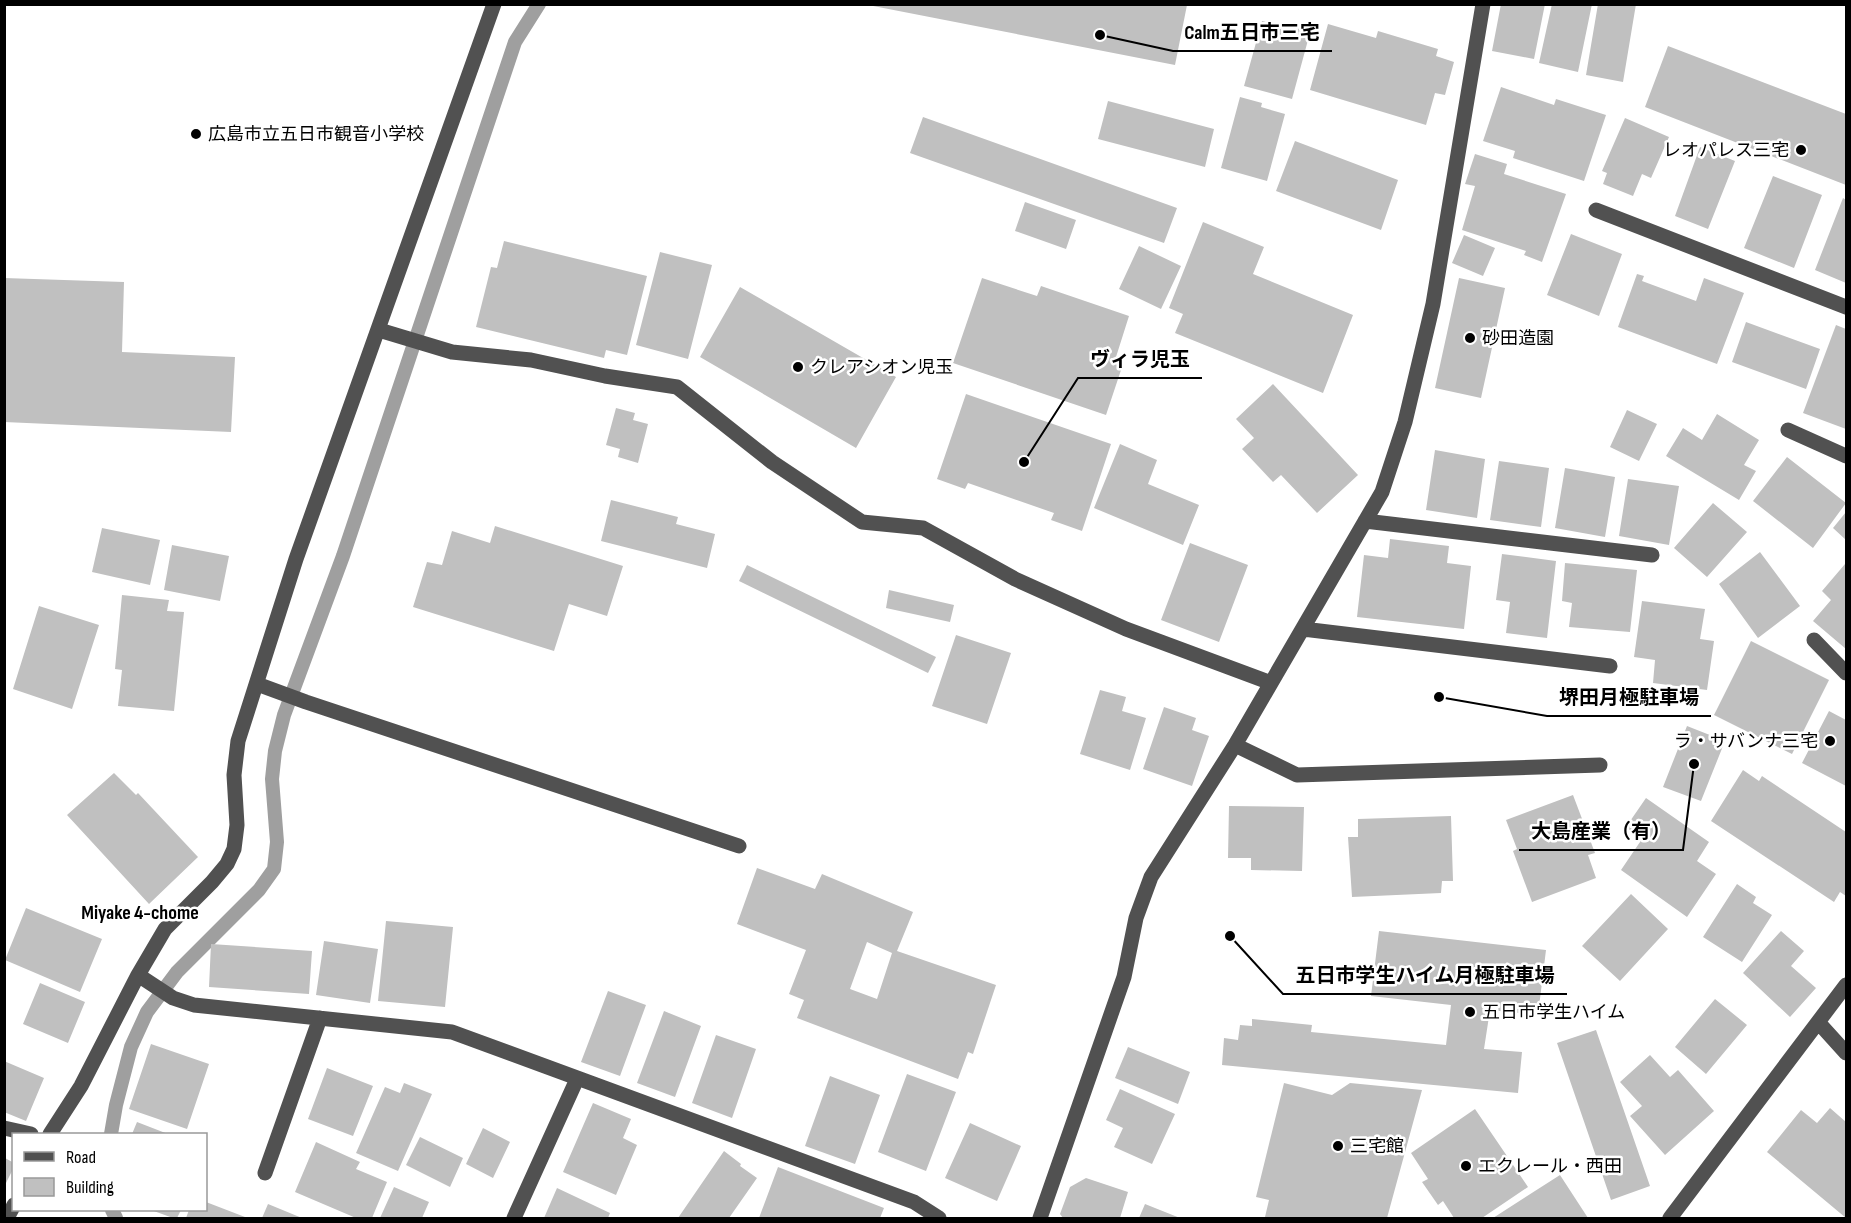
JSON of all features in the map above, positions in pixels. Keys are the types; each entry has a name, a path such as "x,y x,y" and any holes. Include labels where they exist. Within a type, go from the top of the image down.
{"street":[{"path":"51,1133 81,1086 138,975 165,929 212,882 227,864 234,849 237,825 234,775 238,741 296,559 494,4"},
{"path":"1040,1218 1124,977 1136,918 1151,877 1234,745 1382,492 1405,422 1433,304 1483,4"},
{"path":"1596,210 1846,307"},
{"path":"379,330 452,352 531,360 605,376 677,387 772,462 862,522 923,528 1015,579 1116,624 1271,682"},
{"path":"1788,430 1846,456"},
{"path":"1365,521 1652,555"},
{"path":"1303,629 1610,666"},
{"path":"1814,640 1846,673"},
{"path":"257,684 739,846"},
{"path":"1234,745 1298,775 1600,765"},
{"path":"138,975 172,998 194,1005 452,1032 914,1202 939,1218"},
{"path":"1670,1218 1846,985"},
{"path":"265,1173 320,1018"},
{"path":"1818,1022 1846,1053"},
{"path":"514,1218 578,1079"},
{"path":"4,1128 26,1133"}],"building":[{"path":"1501,4 1545,4 1534,59 1492,51"},
{"path":"1552,4 1592,4 1578,72 1539,63"},
{"path":"1598,4 1636,4 1623,82 1586,75"},
{"path":"868,5 1187,5 1175,65"},
{"path":"1262,21 1286,27 1288,23 1311,29 1292,99 1244,86"},
{"path":"1328,24 1376,38 1378,31 1438,49 1436,56 1454,62 1445,95 1435,93 1426,125 1310,90"},
{"name":"レオパレス三宅","path":"1668,46 1846,114 1846,185 1645,107"},
{"path":"1501,87 1554,105 1556,99 1606,115 1584,181 1513,158 1515,151 1483,141"},
{"path":"1240,97 1262,103 1261,107 1285,114 1267,181 1221,168"},
{"path":"1108,101 1214,129 1205,167 1098,139"},
{"path":"923,117 1177,208 1164,243 910,153"},
{"path":"1625,118 1669,137 1651,178 1642,174 1633,196 1603,184 1607,173 1602,171"},
{"path":"1295,141 1398,180 1381,230 1276,191"},
{"path":"1700,147 1735,161 1708,229 1675,216"},
{"path":"1475,154 1507,164 1504,174 1566,194 1542,262 1524,255 1526,251 1462,230 1475,186 1465,184"},
{"path":"1773,176 1822,195 1794,268 1744,248"},
{"path":"1843,198 1846,200 1846,283 1815,270"},
{"path":"1025,202 1076,220 1066,249 1015,231"},
{"path":"1203,222 1264,247 1253,274 1353,315 1323,393 1175,333 1183,314 1169,308"},
{"path":"1571,234 1622,254 1599,316 1547,295"},
{"path":"1464,235 1495,248 1483,276 1452,263"},
{"path":"504,241 647,276 627,355 606,350 604,358 476,327 491,267 497,268"},
{"path":"1139,246 1181,266 1161,309 1119,289"},
{"path":"660,252 712,265 688,359 636,345"},
{"path":"1637,274 1644,276 1642,281 1696,301 1704,278 1744,293 1717,364 1618,327"},
{"path":"4,278 124,282 122,352 235,357 231,432 4,422"},
{"path":"982,278 1037,296 1041,286 1129,316 1116,357 1124,361 1106,415 953,363"},
{"name":"砂田造園","path":"1459,278 1505,288 1481,398 1435,388"},
{"name":"クレアシオン児玉","path":"740,287 896,377 856,448 700,357"},
{"path":"1746,322 1820,349 1806,389 1732,362"},
{"path":"1836,325 1846,329 1846,429 1803,413"},
{"path":"1273,384 1358,475 1317,513 1281,475 1273,482 1242,449 1254,438 1236,419"},
{"path":"966,394 1111,444 1082,531 1051,520 1054,513 968,483 965,489 937,479"},
{"path":"616,408 635,413 633,420 648,424 638,463 618,457 620,449 606,445"},
{"path":"1627,410 1657,424 1639,461 1610,447"},
{"path":"1717,414 1759,440 1744,465 1756,471 1739,500 1666,456 1683,428 1702,440"},
{"path":"1120,444 1157,460 1148,484 1199,505 1183,545 1094,508"},
{"path":"1435,450 1485,459 1477,518 1426,510"},
{"path":"1787,457 1846,503 1813,548 1753,501"},
{"path":"1499,461 1549,468 1541,527 1490,520"},
{"path":"1565,468 1615,477 1605,537 1555,528"},
{"path":"1628,479 1679,486 1669,545 1619,536"},
{"path":"611,500 678,517 676,524 715,534 707,568 601,541"},
{"path":"1713,503 1747,532 1707,577 1674,548"},
{"path":"1846,512 1846,540 1833,528"},
{"path":"495,526 623,566 607,616 569,604 554,651 413,607 427,562 442,565 452,531 490,543"},
{"path":"102,528 160,540 150,585 92,572"},
{"path":"1390,539 1449,546 1447,563 1471,566 1464,629 1357,617 1364,555 1388,558"},
{"path":"1190,543 1248,565 1219,642 1161,620"},
{"path":"172,545 229,556 220,601 164,590"},
{"path":"1760,552 1800,606 1758,638 1719,584"},
{"path":"1502,554 1556,561 1547,638 1506,633 1510,602 1496,600"},
{"path":"1565,563 1637,570 1630,632 1569,627 1572,603 1562,601"},
{"path":"1845,564 1846,649 1813,621 1831,600 1822,591"},
{"path":"747,565 936,657 928,673 739,581"},
{"path":"889,590 954,605 950,622 886,608"},
{"path":"122,595 169,600 167,611 184,612 174,711 118,706 122,670 115,669"},
{"path":"1642,601 1705,609 1700,639 1714,641 1707,690 1653,683 1655,660 1634,657"},
{"path":"39,606 99,625 72,709 13,689"},
{"path":"956,635 1011,653 987,724 932,706"},
{"path":"1751,641 1829,680 1792,754 1714,715"},
{"path":"1100,690 1126,697 1122,711 1146,718 1130,770 1080,754"},
{"path":"1164,707 1196,718 1192,730 1209,736 1192,786 1143,769"},
{"name":"ラ・サバンナ三宅","path":"1829,711 1846,720 1846,786 1802,763"},
{"path":"1687,726 1725,741 1701,801 1663,787"},
{"path":"1743,770 1759,781 1762,776 1846,832 1846,896 1840,892 1834,902 1711,821"},
{"path":"114,773 136,795 138,793 198,857 149,904 67,815"},
{"path":"1573,795 1595,853 1588,855 1596,878 1532,902 1513,851 1517,849 1506,820"},
{"path":"1646,798 1709,842 1697,861 1716,874 1687,917 1621,870 1642,839 1626,827"},
{"path":"1229,806 1304,807 1302,871 1251,870 1251,858 1228,858"},
{"path":"1451,816 1453,881 1442,881 1441,893 1352,897 1348,837 1358,837 1358,819"},
{"path":"757,868 815,889 822,874 913,912 897,951 996,985 973,1054 968,1052 958,1079 797,1018 804,1000 789,994 806,950 737,924","holes":["867,942 892,953 877,999 850,989"]},
{"path":"1737,884 1756,897 1753,903 1772,915 1742,962 1703,937"},
{"path":"1631,894 1668,929 1620,981 1582,946"},
{"path":"26,908 102,939 80,992 5,960"},
{"path":"386,921 453,927 445,1007 378,1001"},
{"name":"五日市学生ハイム","path":"1379,931 1546,950 1538,1015 1490,1010 1484,1049 1522,1052 1518,1093 1222,1065 1224,1038 1238,1040 1240,1025 1252,1026 1252,1019 1312,1025 1311,1032 1446,1045 1451,1005 1371,996"},
{"path":"1781,931 1804,951 1791,966 1816,988 1790,1017 1743,973"},
{"path":"324,941 378,949 370,1003 316,995"},
{"path":"211,944 312,951 309,994 209,987"},
{"path":"40,983 85,1002 68,1043 23,1024"},
{"path":"608,991 646,1005 620,1076 581,1062"},
{"path":"1715,999 1747,1025 1706,1074 1675,1047"},
{"path":"664,1011 701,1026 675,1097 637,1083"},
{"path":"1596,1030 1650,1186 1611,1200 1557,1043"},
{"path":"716,1035 756,1049 732,1118 692,1103"},
{"path":"151,1044 209,1064 187,1129 129,1109"},
{"path":"1128,1047 1190,1072 1178,1104 1115,1078"},
{"path":"1650,1055 1670,1077 1678,1070 1714,1111 1665,1155 1630,1116 1642,1106 1620,1082"},
{"path":"4,1061 44,1078 26,1121 4,1112"},
{"path":"327,1068 373,1086 353,1136 308,1119"},
{"path":"907,1074 956,1092 926,1171 878,1152"},
{"path":"830,1076 880,1095 855,1164 805,1146"},
{"path":"404,1083 432,1094 398,1171 356,1153 385,1087 400,1093"},
{"name":"三宅館","path":"1284,1083 1332,1095 1350,1083 1422,1090 1387,1218 1265,1217 1269,1200 1256,1197"},
{"path":"1120,1089 1175,1114 1152,1164 1114,1147 1123,1128 1106,1120"},
{"path":"593,1103 631,1119 623,1138 637,1145 616,1195 563,1172"},
{"path":"1830,1108 1846,1122 1846,1218 1767,1152 1801,1110 1817,1123"},
{"name":"エクレール・西田","path":"1475,1109 1528,1187 1482,1218 1454,1218 1443,1201 1438,1205 1422,1182 1428,1179 1411,1153"},
{"path":"137,1122 165,1133 132,1133"},
{"path":"970,1123 1021,1146 997,1201 945,1178"},
{"path":"483,1128 510,1142 493,1178 466,1164"},
{"path":"420,1137 463,1158 450,1187 406,1165"},
{"path":"316,1142 360,1162 356,1169 387,1182 372,1218 356,1218 295,1192"},
{"path":"724,1151 757,1178 729,1218 678,1218"},
{"path":"5,1158 12,1162 12,1171 5,1185"},
{"path":"778,1167 884,1208 880,1218 759,1218"},
{"name":"エクレール・西田","path":"1560,1175 1588,1218 1493,1218"},
{"path":"1086,1178 1128,1192 1120,1218 1063,1218 1060,1214 1070,1187"},
{"path":"394,1187 429,1202 422,1218 380,1218"},
{"path":"557,1188 610,1213 608,1218 544,1218"},
{"path":"207,1202 245,1217 244,1218 186,1218 189,1211 207,1211"},
{"path":"268,1204 302,1218 262,1218"},
{"path":"1145,1204 1180,1218 1139,1218"},
{"path":"154,1211 180,1211 177,1218"}],"waterway":[{"path":"111,1133 131,1047 147,1012 177,972 259,890 274,869 277,842 272,779 275,751 284,715 343,556 515,42 539,4"},
{"path":"112,1211 116,1218"}],"place":[{"name":"Calm五日市三宅","path":"1100,35"},
{"name":"広島市立五日市観音小学校","path":"196,134"},
{"name":"レオパレス三宅","path":"1801,150"},
{"name":"砂田造園","path":"1470,338"},
{"name":"クレアシオン児玉","path":"798,367"},
{"name":"ヴィラ児玉","path":"1024,462"},
{"name":"堺田月極駐車場","path":"1439,697"},
{"name":"ラ・サバンナ三宅","path":"1830,741"},
{"name":"大島産業（有）","path":"1694,764"},
{"name":"五日市学生ハイム月極駐車場","path":"1230,936"},
{"name":"五日市学生ハイム","path":"1470,1012"},
{"name":"三宅館","path":"1338,1146"},
{"name":"エクレール・西田","path":"1466,1166"}],"district":[{"name":"Miyake 4-chome","path":"140,912"}]}
